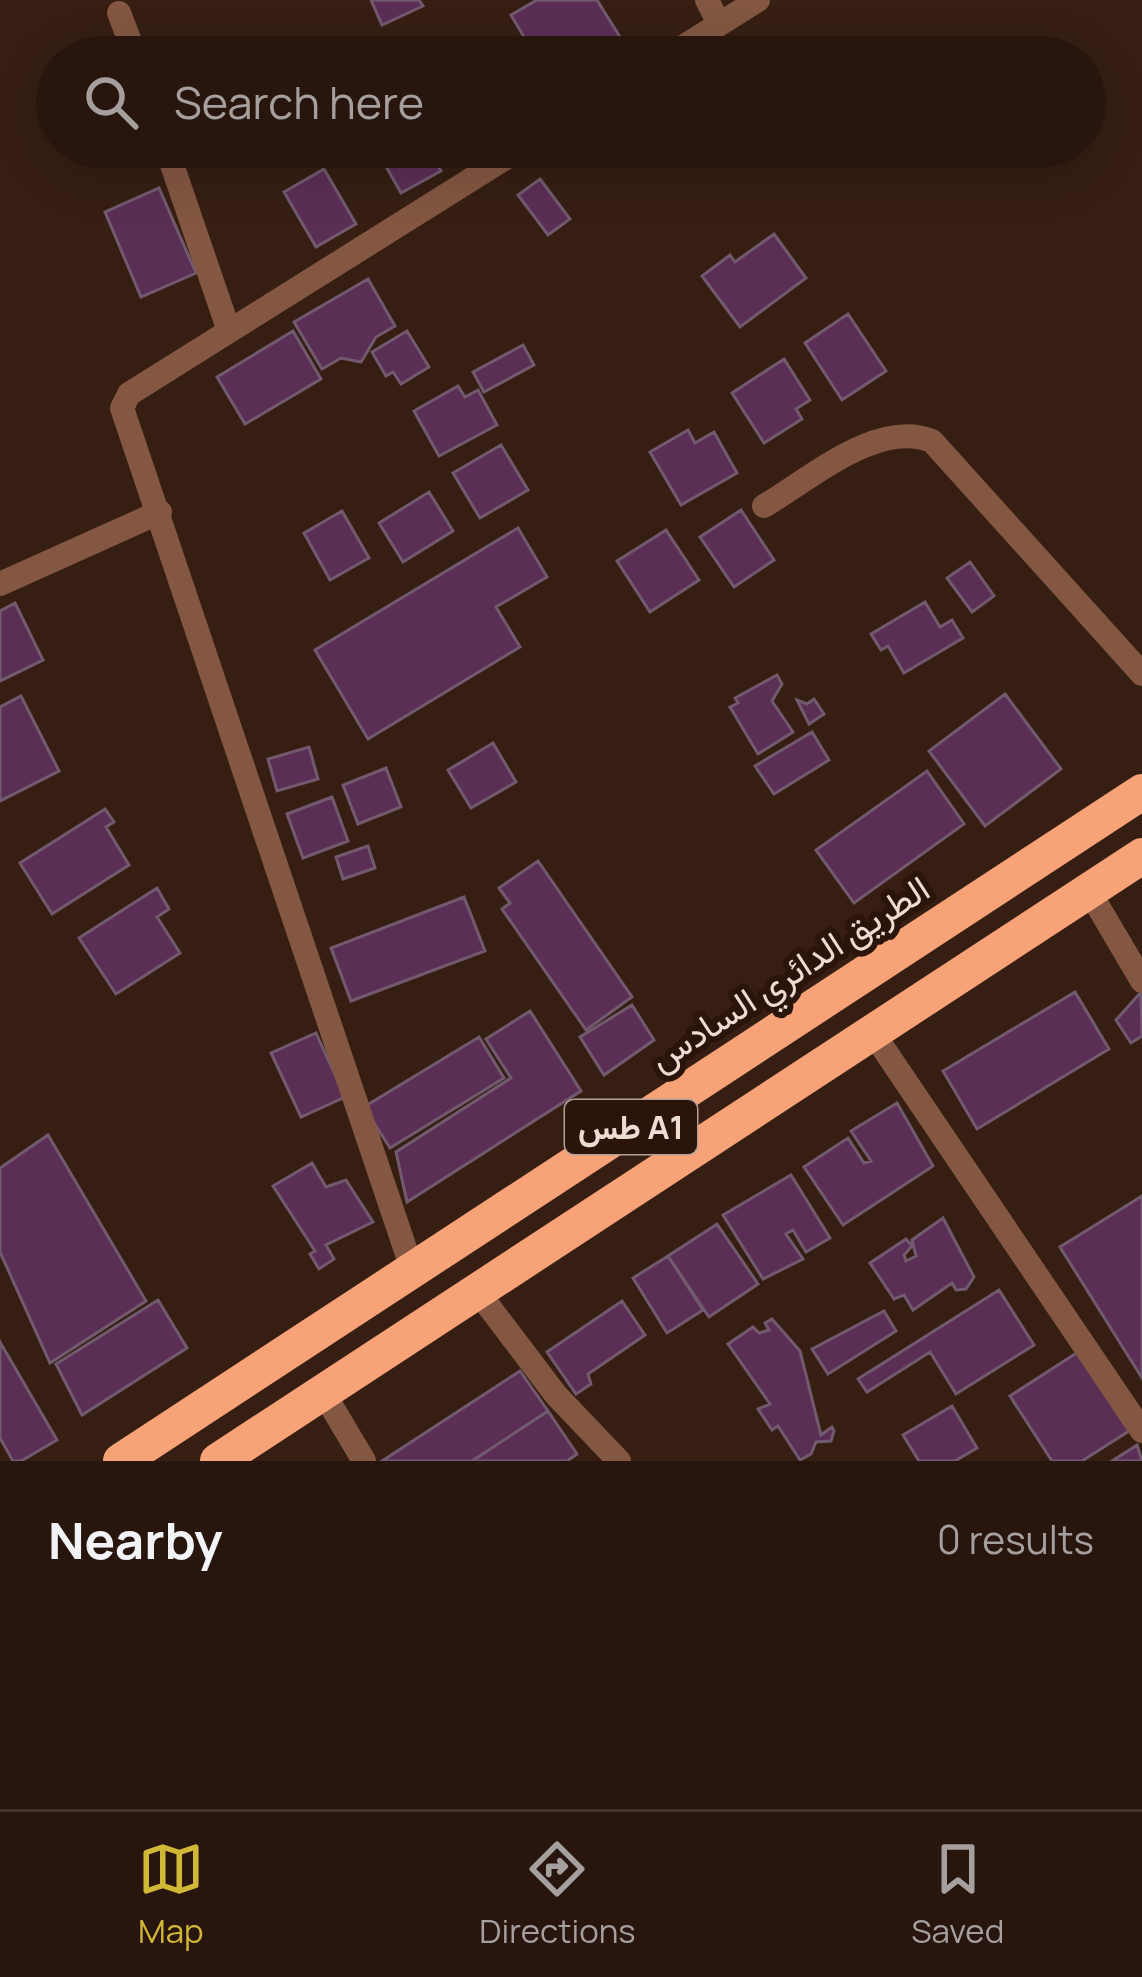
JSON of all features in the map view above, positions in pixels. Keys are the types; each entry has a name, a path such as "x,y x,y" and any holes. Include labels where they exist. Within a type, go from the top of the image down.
{"highway":[{"name":"الطريق الدائري السادس","path":"121,1461 1142,792"},
{"name":"طس A1","path":"218,1461 1142,856"},
{"path":"497,1215 527,1260"}],"street":[{"path":"707,0 719,24"},
{"path":"700,36 758,0"},
{"path":"119,13 128,36"},
{"path":"173,168 229,332"},
{"path":"411,1267 123,400 490,168"},
{"path":"764,506 886,436 914,434 932,441 1142,674"},
{"path":"0,584 160,512"},
{"path":"1089,891 1142,980"},
{"path":"873,1033 1142,1431"},
{"path":"478,1292 556,1395 619,1461"},
{"path":"323,1392 364,1461"}],"building":[{"path":"371,0 419,0 423,6 382,25"},
{"path":"537,0 597,0 619,36 524,36 511,15"},
{"path":"387,168 439,168 441,171 401,193"},
{"path":"324,169 356,224 316,247 284,192"},
{"path":"540,179 570,219 548,235 518,195"},
{"path":"159,188 196,273 141,297 105,212"},
{"path":"774,234 806,278 740,327 702,276 730,255 735,262"},
{"path":"368,279 395,326 376,337 361,362 341,358 322,369 294,322"},
{"path":"848,314 886,371 842,400 805,343"},
{"path":"293,331 321,379 245,424 217,377"},
{"path":"407,331 429,367 401,384 393,372 386,376 372,352"},
{"path":"523,345 534,365 484,392 473,372"},
{"path":"784,359 810,400 796,409 802,419 764,443 732,393"},
{"path":"458,386 465,397 478,390 497,425 439,456 414,411"},
{"path":"688,430 695,443 714,432 737,473 681,505 650,452"},
{"path":"501,445 528,490 480,518 453,473"},
{"path":"429,492 453,531 403,562 379,523"},
{"path":"741,510 774,560 734,587 700,537"},
{"path":"342,511 369,558 330,580 304,533"},
{"path":"518,528 547,577 496,607 520,647 368,739 315,650"},
{"path":"666,530 699,580 650,612 617,561"},
{"path":"970,562 994,596 972,612 947,578"},
{"path":"925,602 940,627 952,620 963,638 904,673 888,646 881,650 871,634"},
{"path":"15,603 43,660 0,681 0,611"},
{"path":"777,675 782,684 772,701 793,732 758,754 730,707 738,703 735,698"},
{"path":"1005,694 1061,769 985,826 929,751"},
{"path":"21,696 59,771 0,801 0,707"},
{"path":"814,699 824,714 809,724 797,700 807,704"},
{"path":"812,732 829,760 774,794 755,766"},
{"path":"493,743 516,782 471,808 448,770"},
{"path":"309,747 318,779 277,791 268,759"},
{"path":"386,768 401,807 358,824 343,785"},
{"path":"927,771 964,824 854,903 816,850"},
{"path":"332,797 348,841 303,858 287,814"},
{"path":"105,809 114,822 106,827 129,865 52,914 20,863"},
{"path":"368,846 375,868 343,879 336,857"},
{"path":"538,861 632,997 586,1030 502,909 510,903 499,888"},
{"path":"157,888 169,909 157,917 180,953 116,994 79,938"},
{"path":"464,897 485,951 351,1001 331,948"},
{"path":"1075,992 1109,1049 977,1129 943,1071"},
{"path":"1141,992 1142,1036 1131,1043 1116,1020"},
{"path":"632,1005 654,1040 604,1075 580,1037"},
{"path":"530,1011 581,1091 407,1202 396,1152 511,1078 486,1039"},
{"path":"316,1033 345,1097 301,1117 271,1053"},
{"path":"479,1037 504,1078 390,1148 364,1107"},
{"path":"897,1103 933,1166 843,1225 804,1167 848,1138 864,1163 871,1161 851,1131"},
{"path":"48,1135 146,1301 50,1363 0,1252 0,1168"},
{"path":"312,1163 326,1187 346,1180 373,1222 326,1245 334,1259 319,1269 310,1254 315,1251 273,1186"},
{"path":"791,1175 830,1238 806,1252 793,1230 786,1234 803,1259 763,1279 723,1215"},
{"path":"1142,1196 1142,1378 1060,1247"},
{"path":"943,1218 974,1277 966,1289 956,1290 952,1283 913,1310 904,1295 894,1299 870,1263 906,1239 912,1246 904,1255 906,1261 916,1256 912,1240"},
{"path":"717,1224 758,1284 709,1317 668,1256"},
{"path":"668,1256 703,1310 667,1333 633,1278"},
{"path":"999,1290 1034,1345 956,1394 930,1352 867,1392 858,1379"},
{"path":"158,1300 187,1348 82,1415 56,1364"},
{"path":"622,1301 645,1335 588,1374 591,1384 576,1394 547,1352"},
{"path":"884,1311 896,1331 828,1374 812,1349"},
{"path":"772,1319 800,1351 821,1435 832,1427 834,1431 831,1441 816,1442 811,1454 800,1460 778,1426 772,1430 758,1409 770,1404 728,1344 753,1327 759,1333 769,1330 765,1323"},
{"path":"0,1342 57,1440 21,1461 13,1461 0,1438"},
{"path":"1078,1352 1129,1431 1082,1461 1052,1461 1010,1396"},
{"path":"520,1371 548,1411 472,1461 382,1461"},
{"path":"952,1406 977,1448 955,1461 919,1461 903,1435"},
{"path":"548,1411 577,1454 567,1461 472,1461"},
{"path":"1137,1445 1142,1461 1112,1461"}]}
